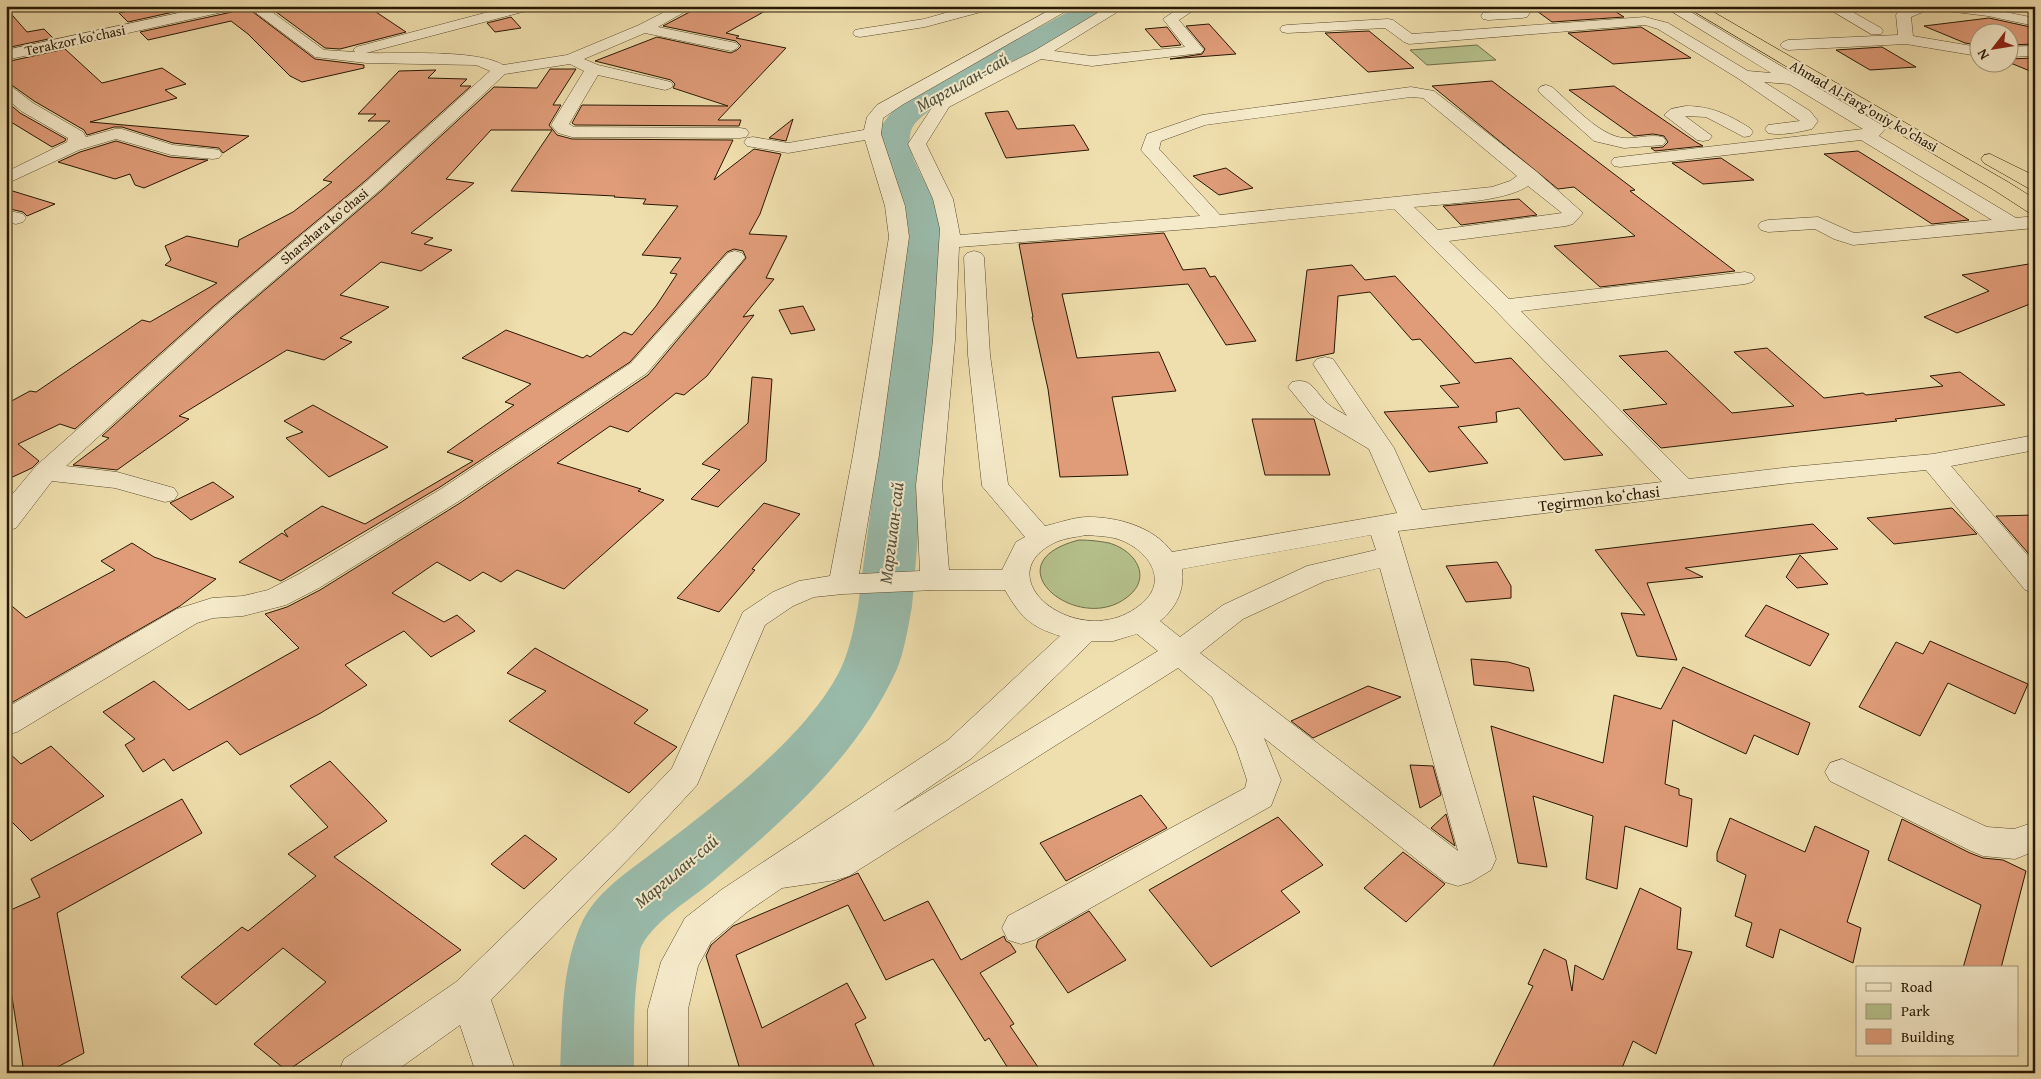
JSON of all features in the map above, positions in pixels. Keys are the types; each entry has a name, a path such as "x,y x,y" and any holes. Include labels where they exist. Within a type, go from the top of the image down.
{"highway":[{"name":"Ahmad Al-Farg'oniy ko'chasi","path":"1692,6 2001,186 2035,208"},
{"name":"Ahmad Al-Farg'oniy ko'chasi","path":"1721,6 1844,76"},
{"path":"1980,153 2034,182"}],"street":[{"name":"Terakzor koʻchasi","path":"6,55 232,6"},
{"path":"254,6 320,54 344,57 476,60 490,63 500,70 571,59 644,28 688,6"},
{"path":"344,57 365,48 529,6"},
{"path":"860,33 925,23 987,6"},
{"path":"843,584 866,455 899,237 895,206 872,134 875,118 883,109 1068,6"},
{"path":"935,580 929,485 944,340 950,229 943,199 917,144 944,104 1039,54 1120,6"},
{"path":"1039,54 1092,61 1196,50 1170,19 1193,6"},
{"path":"1473,17 1522,14 1524,11 1517,6"},
{"path":"1670,6 1876,129 1868,134"},
{"path":"1831,6 1876,31"},
{"path":"1906,39 1903,15 1925,6"},
{"path":"1934,6 1988,12 2035,22"},
{"path":"1287,29 1388,22 1409,39 1645,21 1663,26 1804,115 1809,121 1806,125 1624,143 1600,137 1546,90"},
{"path":"644,28 731,46"},
{"path":"1560,28 1582,42"},
{"path":"1788,45 1906,39 1968,49"},
{"path":"2018,52 2035,51"},
{"path":"571,59 593,69 666,85"},
{"path":"593,69 560,125 564,129 572,132 746,137 788,148 872,134"},
{"name":"Sharshara koʻchasi","path":"6,522 16,489 45,472 224,311 373,186 500,70"},
{"path":"1744,76 1819,81"},
{"path":"6,90 27,107 77,136 77,141 73,146"},
{"path":"1215,220 1150,150 1153,138 1202,120 1411,92 1428,94 1573,213 1566,220 1433,237"},
{"path":"1703,136 1672,115 1677,112 1703,110 1713,112 1744,132"},
{"path":"6,179 73,146 115,134 122,134 171,150 213,154"},
{"path":"1868,134 2012,224"},
{"path":"1620,162 1868,134 1915,136"},
{"path":"949,242 1399,203 1494,192 1517,185 1530,176"},
{"path":"1399,203 1504,306 1683,488"},
{"path":"1768,226 1818,223 1853,239 2035,222"},
{"path":"6,723 187,616 212,608 243,606 276,598 450,495 638,368 735,257"},
{"path":"974,257 979,355 995,486 1040,537"},
{"path":"1504,306 1745,278"},
{"path":"946,284 976,282"},
{"path":"1325,364 1382,448 1414,520"},
{"path":"1300,387 1319,409 1382,448"},
{"name":"Tegirmon koʻchasi","path":"1165,563 1382,524 1791,475 1933,462 2035,442"},
{"path":"1933,462 2035,583"},
{"path":"45,472 117,480 165,494"},
{"path":"1141,621 1223,689 1458,871 1478,859 1382,524"},
{"path":"1102,526 1134,535 1147,543 1165,563 1169,574 1167,594 1161,605 1141,621 1114,630 1084,631 1050,621 1036,613 1025,603 1014,580 1015,568 1020,556 1028,546 1040,537 1069,527 1102,526"},
{"path":"775,874 836,865 1180,652 1233,612 1317,573 1390,556"},
{"path":"358,1073 470,994 626,839 685,776 734,660 754,619 783,599 809,588 843,584 935,580 1014,580"},
{"path":"668,1073 668,1008 680,962 698,930 734,901 960,749 1084,631"},
{"path":"1021,928 1259,796 1264,780 1252,747 1223,689"},
{"path":"1842,772 1983,841 2015,844 2035,836"},
{"path":"470,994 496,1073"}],"green space":[{"path":"1477,45 1496,60 1427,65 1410,50"},
{"path":"1079,540 1109,543 1127,552 1134,559 1140,574 1139,583 1134,591 1126,598 1106,607 1085,608 1066,602 1050,592 1041,578 1041,564 1053,551"}],"building":[{"path":"153,6 201,6 128,22 119,13"},
{"path":"241,6 245,6 315,59 364,65 364,68 302,82 290,76 248,34 231,21 148,40 140,32 232,12"},
{"path":"268,6 367,6 406,32 340,49 325,48"},
{"path":"701,6 774,6 726,33 739,36 736,38 786,48 718,120 741,120 739,126 575,125 572,123 582,105 728,106 673,88 675,84 671,80 595,61 657,37 731,53 737,50 741,46 736,41 663,26"},
{"path":"1530,6 1607,6 1624,17 1552,22"},
{"path":"6,8 27,32 44,29 53,38 6,48"},
{"path":"511,17 521,28 495,32 487,23"},
{"path":"1989,18 2007,22 1968,22 1968,43 1924,26"},
{"path":"1209,24 1236,54 1170,59 1202,54 1205,49 1186,26"},
{"path":"2018,24 2035,28 2035,44 2018,45"},
{"path":"1167,27 1181,45 1161,47 1145,29"},
{"path":"1641,27 1691,58 1613,64 1568,33"},
{"path":"1369,31 1414,68 1368,72 1325,33"},
{"path":"1882,47 1916,67 1870,70 1836,50"},
{"path":"65,49 102,83 162,68 186,84 165,90 177,98 90,122 249,136 223,153 219,148 173,143 122,127 114,127 87,135 84,130 6,83 6,62"},
{"path":"2035,58 2035,73 2018,66 2018,59"},
{"path":"550,69 576,69 553,105 561,105 549,125 557,135 572,139 733,140 714,180 754,149 781,154 760,214 749,234 787,236 766,278 774,279 743,317 754,315 707,376 684,395 676,393 628,432 610,426 557,463 641,489 638,491 664,500 564,589 517,570 501,582 483,572 470,581 437,562 392,593 444,622 457,615 475,631 431,657 404,631 345,665 367,685 319,714 240,755 227,741 173,771 164,759 143,772 125,745 135,739 103,712 154,681 189,710 299,648 265,614 287,607 320,590 460,503 648,375 746,258 743,251 734,249 727,252 630,362 440,487 281,581 239,562 282,533 288,537 284,531 322,506 365,524 473,461 447,452 514,405 505,402 531,384 462,358 506,330 583,358 587,355 590,357 624,332 632,335 656,306 677,274 670,273 681,258 642,255 678,206 643,204 646,199 615,196 511,191 552,130 491,130 446,179 474,183 411,233 433,238 424,244 452,250 421,271 381,262 340,295 389,307 340,338 352,342 324,360 287,350 179,416 189,419 117,470 73,465 109,438 102,436 233,317 381,191 494,87 537,88"},
{"path":"436,70 428,78 467,79 460,86 471,86 365,181 215,305 75,429 60,424 18,444 39,461 32,468 6,480 6,404 30,391 36,392 142,320 150,322 217,283 165,265 171,260 165,246 187,236 238,247 239,240 293,212 332,182 323,180 390,121 368,121 376,114 358,114 399,71"},
{"path":"1492,81 1635,190 1630,191 1735,271 1600,287 1554,246 1635,236 1574,187 1558,189 1432,86"},
{"path":"1614,86 1703,146 1655,151 1651,148 1663,147 1668,142 1664,136 1653,134 1634,136 1569,90"},
{"path":"6,101 20,113 66,139 65,141 52,147 6,119"},
{"path":"1008,111 1017,129 1074,125 1089,150 1006,158 985,113"},
{"path":"793,119 786,141 769,138"},
{"path":"116,141 170,157 208,160 144,188 135,185 130,174 115,179 58,162 80,152"},
{"path":"1858,151 1969,220 1932,224 1824,154"},
{"path":"1721,158 1754,180 1703,184 1672,163"},
{"path":"1226,168 1253,188 1219,195 1193,176"},
{"path":"6,189 55,204 27,216 23,212 6,208"},
{"path":"1519,199 1537,215 1461,225 1443,206"},
{"path":"1164,233 1183,270 1205,268 1210,277 1215,276 1256,341 1226,345 1188,284 1062,294 1077,358 1159,352 1176,391 1112,397 1128,475 1060,477 1048,389 1032,317 1019,244"},
{"path":"2035,263 2035,302 1957,333 1924,317 1989,291 1962,275"},
{"path":"1352,265 1365,280 1395,276 1475,363 1511,358 1603,455 1564,460 1519,408 1496,412 1497,422 1458,427 1488,463 1429,472 1384,412 1459,407 1440,386 1460,383 1420,339 1412,340 1370,292 1338,296 1334,353 1296,361 1307,270"},
{"path":"803,306 815,330 791,334 779,310"},
{"path":"1767,348 1824,398 1943,386 1930,376 1960,372 2005,405 1895,419 1897,421 1661,448 1623,410 1667,404 1619,356 1667,351 1732,413 1794,406 1734,352"},
{"path":"752,377 772,379 766,461 718,507 691,499 720,470 702,464 748,423"},
{"path":"313,405 388,447 329,477 286,438 303,432 284,421"},
{"path":"1252,419 1314,419 1330,475 1265,475"},
{"path":"213,482 234,497 191,520 170,503"},
{"path":"764,503 800,514 752,569 755,570 719,612 677,598"},
{"path":"1952,508 1977,534 1894,544 1867,518"},
{"path":"2035,515 2035,561 1996,516"},
{"path":"1813,524 1838,549 1685,568 1703,577 1647,583 1677,660 1637,656 1621,613 1645,615 1595,550"},
{"path":"132,543 154,557 216,579 180,606 6,706 6,601 26,618 115,570 101,561"},
{"path":"1800,555 1828,584 1797,588 1786,577"},
{"path":"1497,562 1511,586 1511,598 1466,602 1446,566"},
{"path":"1766,605 1829,634 1810,666 1745,636"},
{"path":"1930,641 2028,684 2015,714 1948,683 1920,736 1859,707 1896,642 1923,654"},
{"path":"535,648 648,710 634,723 677,747 629,793 509,721 546,691 507,673"},
{"path":"1471,659 1508,662 1529,668 1534,691 1474,685"},
{"path":"1683,667 1810,723 1798,755 1754,735 1746,754 1673,720 1665,784 1679,789 1679,795 1692,799 1687,847 1625,826 1617,889 1586,879 1593,816 1533,796 1547,867 1518,863 1491,726 1603,763 1614,695 1661,709"},
{"path":"1368,686 1401,697 1313,738 1291,721"},
{"path":"51,746 104,796 31,841 6,816 6,750 21,764"},
{"path":"330,761 387,821 334,857 461,950 287,1071 254,1044 326,982 283,948 216,1005 181,977 242,927 248,931 316,876 288,854 328,827 290,786"},
{"path":"1410,765 1433,766 1441,795 1420,808"},
{"path":"1141,795 1167,828 1066,881 1040,843"},
{"path":"182,799 202,833 57,913 84,1053 46,1073 24,1073 6,959 6,912 40,897 31,879"},
{"path":"1446,814 1455,846 1431,828"},
{"path":"1278,817 1323,865 1281,891 1300,912 1211,967 1149,890"},
{"path":"1730,818 1805,852 1815,826 1869,851 1847,922 1861,928 1853,963 1780,929 1773,958 1746,946 1752,923 1735,916 1746,875 1717,861 1717,853"},
{"path":"1902,819 1970,853 1983,858 2003,860 2026,871 2002,966 1964,966 1981,905 1888,860"},
{"path":"525,835 557,859 524,889 491,864"},
{"path":"1403,852 1445,884 1406,922 1364,888"},
{"path":"858,873 884,921 928,901 961,960 1004,936 1016,952 980,973 1014,1024 1010,1026 1042,1073 1011,1073 989,1038 985,1041 933,959 886,980 848,905 736,955 762,1028 847,983 866,1018 855,1024 877,1073 741,1073 706,956 711,945 733,926"},
{"path":"1640,888 1681,908 1677,949 1692,952 1656,1054 1633,1041 1620,1073 1490,1073 1533,986 1528,984 1544,949 1566,960 1572,991 1575,965 1603,980"},
{"path":"1089,911 1126,960 1068,993 1036,947 1038,940"}],"waterway":[{"name":"Маргилан-сай","path":"597,1073 598,1016 601,988 607,943 615,929 623,917 643,898 739,821 790,775 835,724 854,697 869,668 874,653 885,606 923,257 920,211 894,146 897,126 920,103 1099,6"}]}
